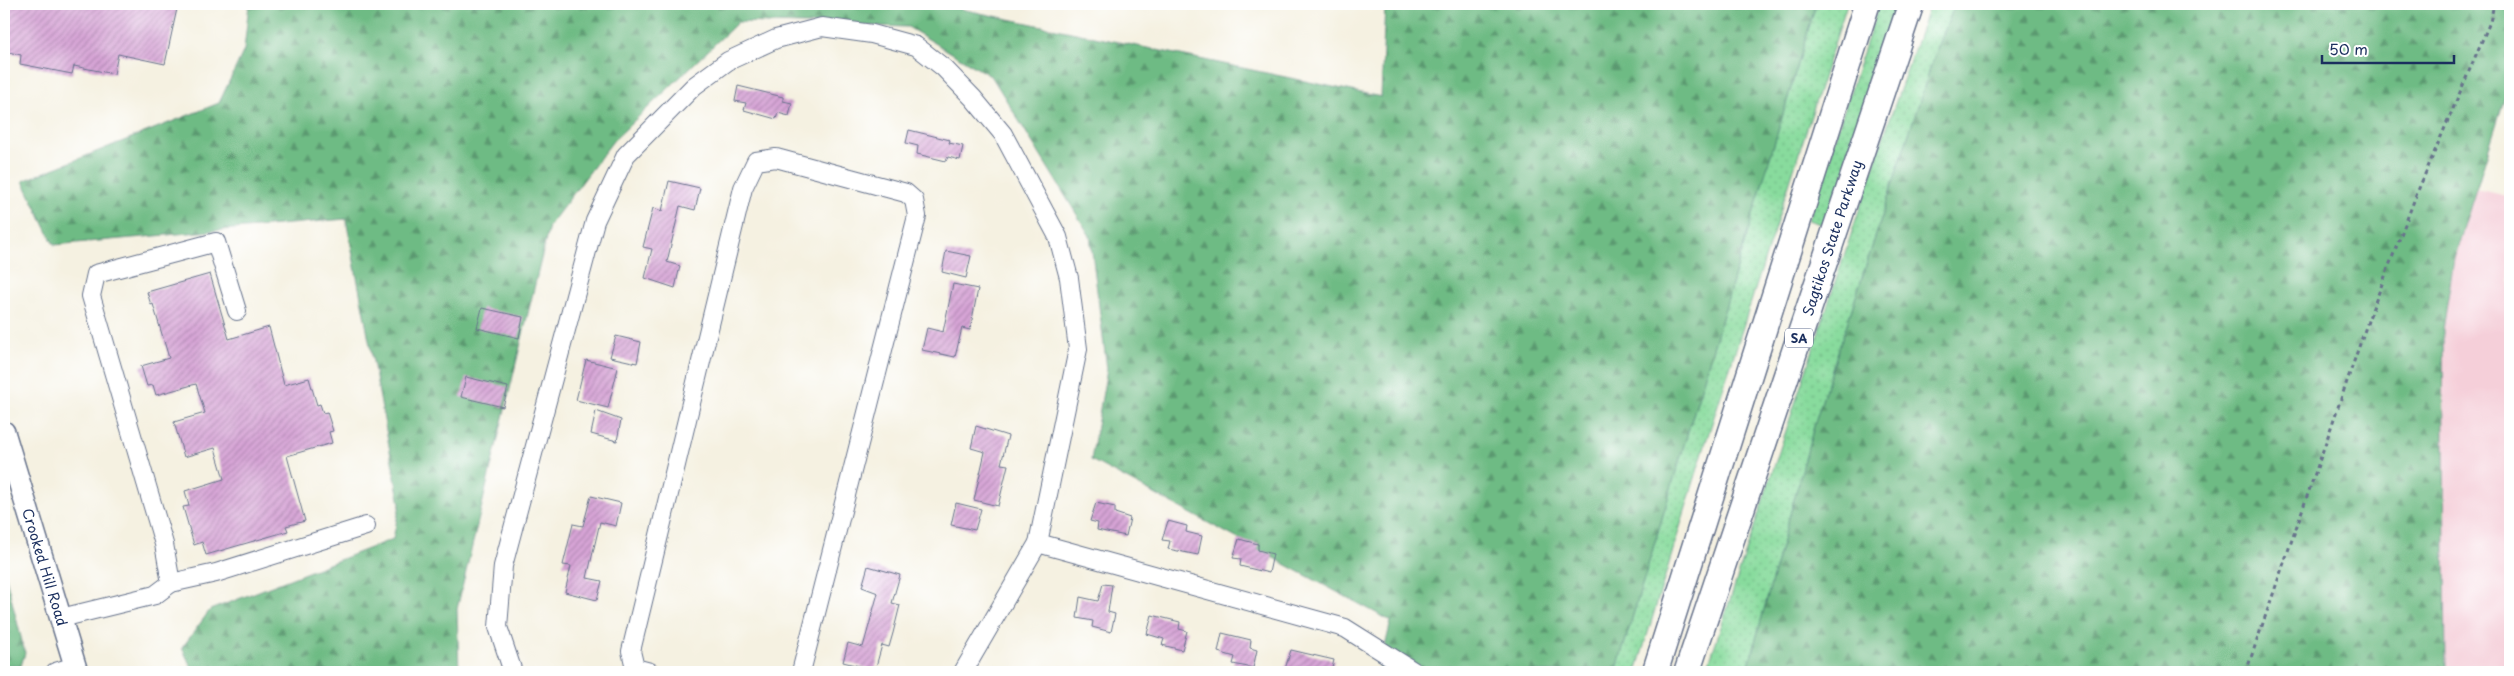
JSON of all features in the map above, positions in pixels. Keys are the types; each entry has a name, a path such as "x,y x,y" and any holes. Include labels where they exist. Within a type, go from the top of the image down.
{"highway":[{"name":"SA","path":"1655,672 1867,4"},
{"name":"Sagtikos State Parkway","path":"1687,672 1911,4"}],"main road":[{"name":"Crooked Hill Road","path":"4,432 76,669"}],"street":[{"path":"513,672 498,628 503,566 595,221 626,155 694,86 728,62 776,39 822,27 872,34 916,46 944,68 973,98 1003,134 1058,237 1069,278 1078,349 1038,543 962,672"},
{"path":"650,672 635,668 631,651 736,217 750,170 756,161 776,158 906,192 914,200 917,216 801,672"},
{"path":"171,584 164,544 91,296 96,274 216,242 236,311"},
{"path":"60,618 155,595 171,584 216,573 366,526"},
{"path":"1038,543 1345,628 1415,672"},
{"path":"55,672 76,669"}],"path":[{"path":"2246,672 2369,318 2417,192 2490,22 2494,4"}],"shaded area":[{"path":"2442,181 2510,197 2510,672 2260,672"}],"green space":[{"path":"249,4 937,4 1381,97 1385,4 1816,4 1616,672 1379,672 1391,621 1091,460 1107,369 1090,236 992,77 908,27 738,22 613,141 549,226 457,609 459,672 194,672 182,648 210,610 393,539 400,504 346,219 54,245 23,181 219,103 244,50"},
{"path":"1816,4 1847,4 1705,445 1636,672 1616,672"},
{"path":"1879,4 1902,4 1827,226 1808,220"},
{"path":"1930,4 1955,4 1932,63 1816,419 1747,672 1706,672 1881,144"},
{"path":"1955,4 2510,4 2510,81 2454,259 2443,330 2446,672 1747,672 1816,419 1932,63"},
{"path":"4,570 25,653 21,666 4,666"}],"building":[{"path":"4,4 178,4 165,64 118,54 114,74 74,66 72,74 20,64 21,55 4,51"},
{"path":"738,86 783,97 783,101 792,103 789,116 778,113 776,119 744,110 746,103 735,101"},
{"path":"909,130 950,140 949,143 963,146 960,160 948,157 946,161 917,154 918,146 906,143"},
{"path":"669,181 700,188 695,210 680,206 667,262 680,266 675,288 645,278 652,249 643,247 653,208 662,211"},
{"path":"946,251 971,256 966,278 942,272"},
{"path":"210,274 229,339 269,327 284,385 309,378 317,405 320,404 323,413 327,412 333,431 329,432 332,443 287,456 305,521 286,526 288,531 206,555 202,542 194,545 183,507 189,506 185,491 224,479 215,448 184,457 174,422 205,413 196,384 156,395 153,385 147,386 141,366 169,358 153,304 151,305 147,292"},
{"path":"953,284 978,289 970,330 962,328 955,357 922,350 927,328 943,332"},
{"path":"482,308 523,317 519,338 477,328"},
{"path":"616,336 641,342 637,363 610,357"},
{"path":"586,360 618,368 608,408 576,400"},
{"path":"466,377 508,387 503,407 461,397"},
{"path":"596,411 621,420 617,441 591,434"},
{"path":"976,426 1008,436 1001,464 1008,465 998,506 974,500 985,452 971,448"},
{"path":"591,496 621,503 616,526 600,522 587,578 602,581 597,600 565,592 571,566 563,565 573,524 583,526"},
{"path":"956,503 981,509 975,530 951,525"},
{"path":"1096,503 1115,507 1115,513 1130,518 1126,536 1097,530 1098,523 1090,521"},
{"path":"1168,521 1187,526 1186,532 1202,536 1198,555 1168,549 1170,541 1162,540"},
{"path":"1239,539 1258,544 1258,550 1273,554 1269,573 1240,566 1241,559 1233,558"},
{"path":"868,566 900,575 892,603 900,605 893,633 889,647 882,645 875,670 843,662 848,643 863,647 878,593 862,587"},
{"path":"1103,584 1112,585 1108,612 1115,614 1111,632 1092,627 1093,621 1077,618 1080,597 1098,601"},
{"path":"1152,615 1180,622 1179,629 1187,631 1182,650 1162,645 1164,639 1147,634"},
{"path":"1222,633 1251,640 1250,648 1257,650 1253,668 1233,664 1235,657 1218,652"},
{"path":"1291,650 1334,660 1331,672 1284,672"}]}
